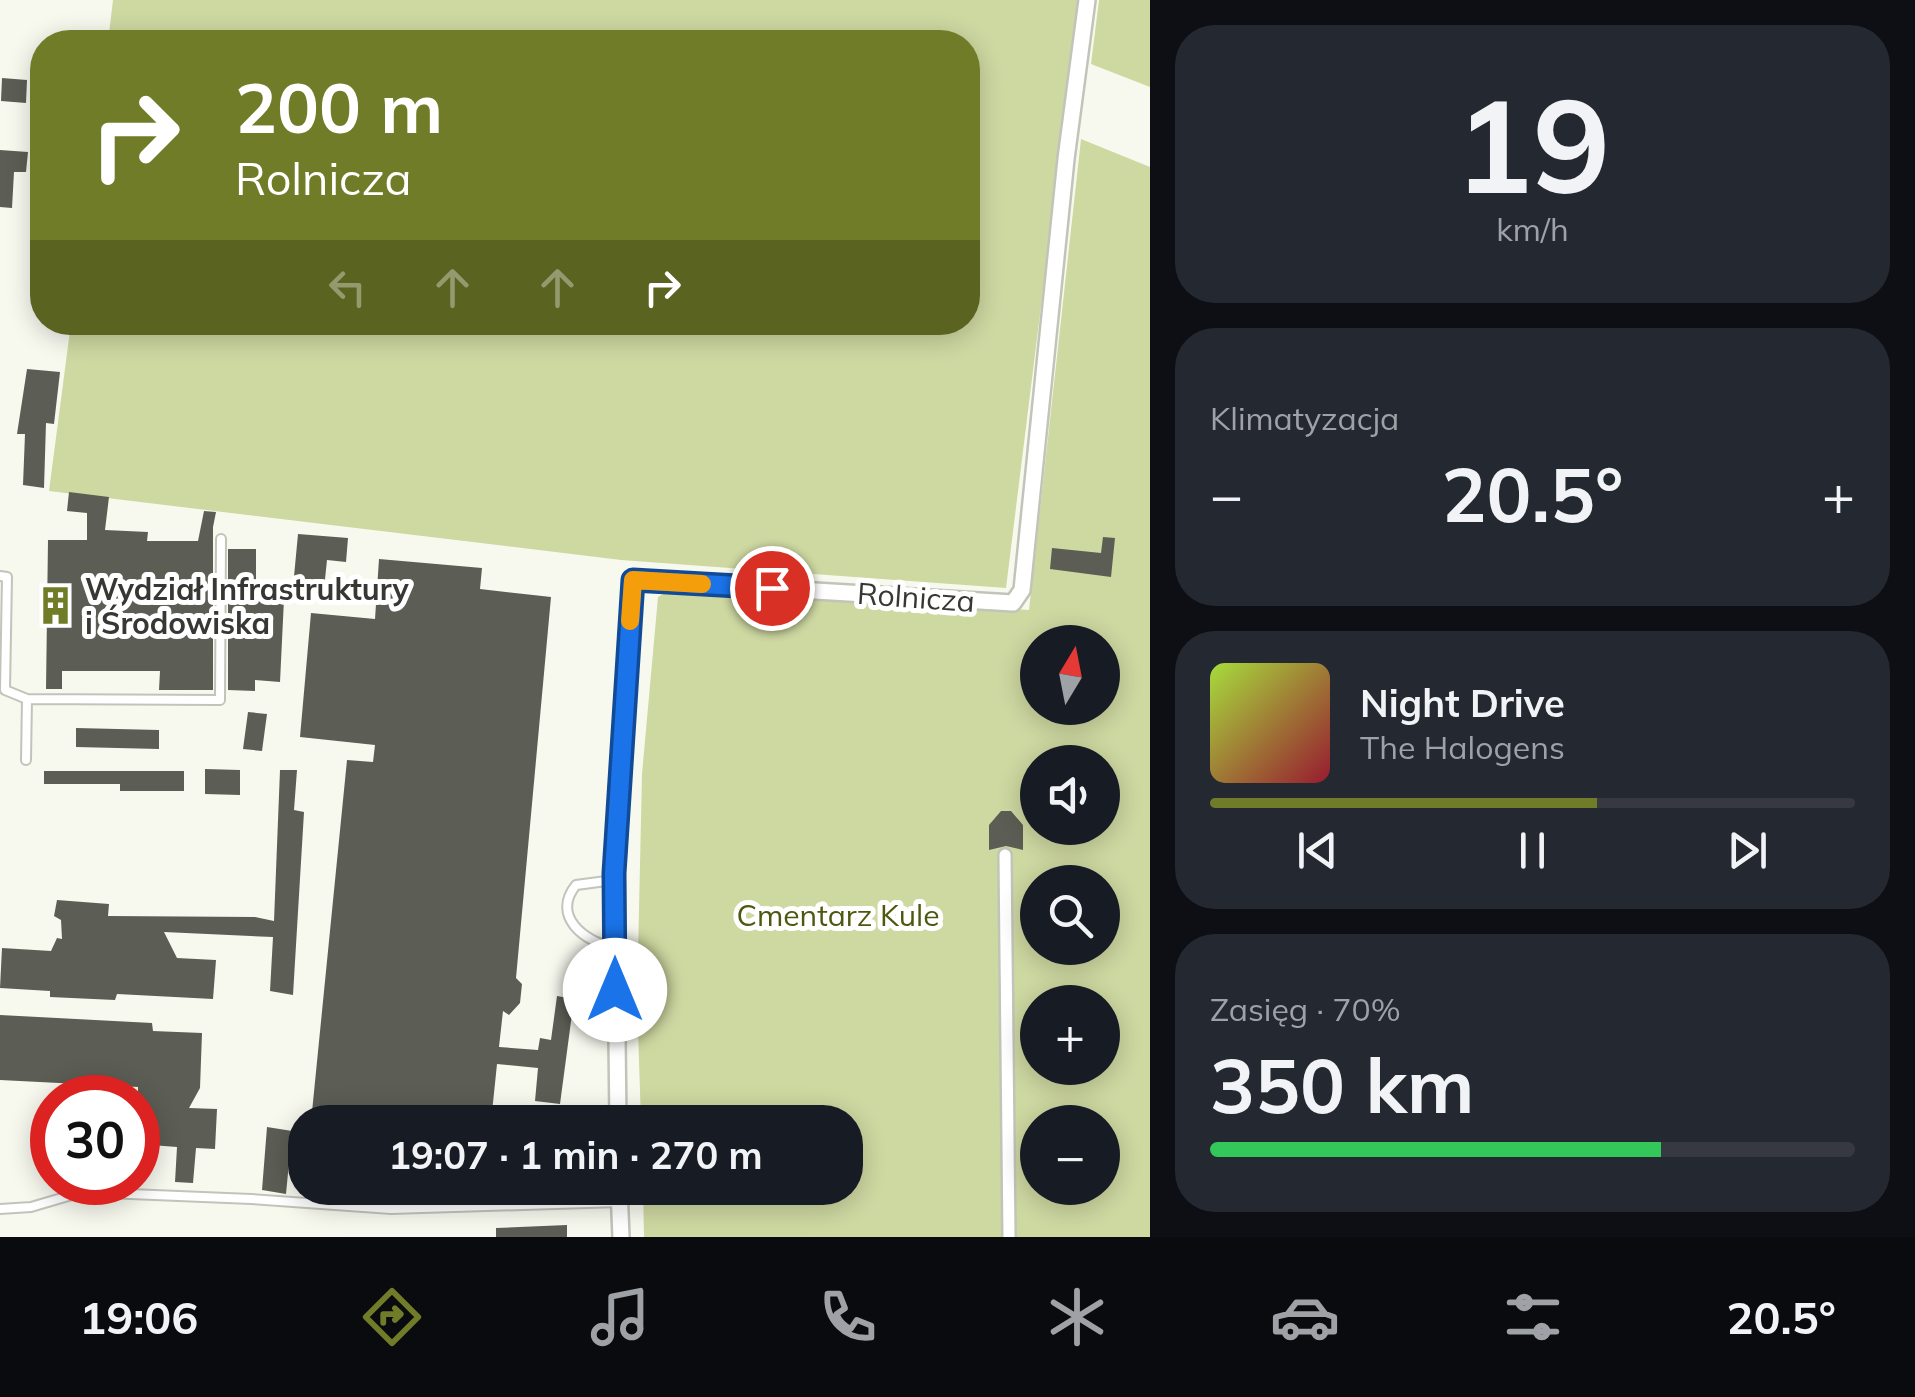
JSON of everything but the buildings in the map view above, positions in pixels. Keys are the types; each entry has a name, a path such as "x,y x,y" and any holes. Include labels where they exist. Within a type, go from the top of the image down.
{"street":[{"name":"Rolnicza","path":"618,1105 614,880 633,580 1013,603 1018,600 1087,0"},
{"path":"1006,855 1009,1237"},
{"path":"620,1205 621,1237"}],"lane":[{"path":"0,576 7,577 6,690 28,699 220,700 221,538"},
{"path":"26,760 28,699"},
{"path":"614,880 576,886 567,897 566,910 570,923 580,931 603,946 615,948"},
{"path":"0,1209 31,1207 82,1192 288,1201"},
{"path":"340,1205 391,1209 456,1205"}],"green space":[{"path":"113,0 1079,0 1006,588 621,560 49,491 69,335 980,335 980,30 109,30"},
{"path":"1099,0 1150,0 1150,87 1091,64"},
{"name":"Cmentarz Kule","path":"1081,139 1150,167 1150,1237 644,1237 643,1205 863,1205 863,1105 640,1105 637,1000 642,774 658,597 668,591 1029,610"}],"slow traffic":[{"path":"630,621 633,580 702,584"}],"place":[{"name":"Wydział Infrastruktury i Środowiska","path":"55,606"}],"route":[{"path":"615,990 614,873 633,580 772,588"}]}
